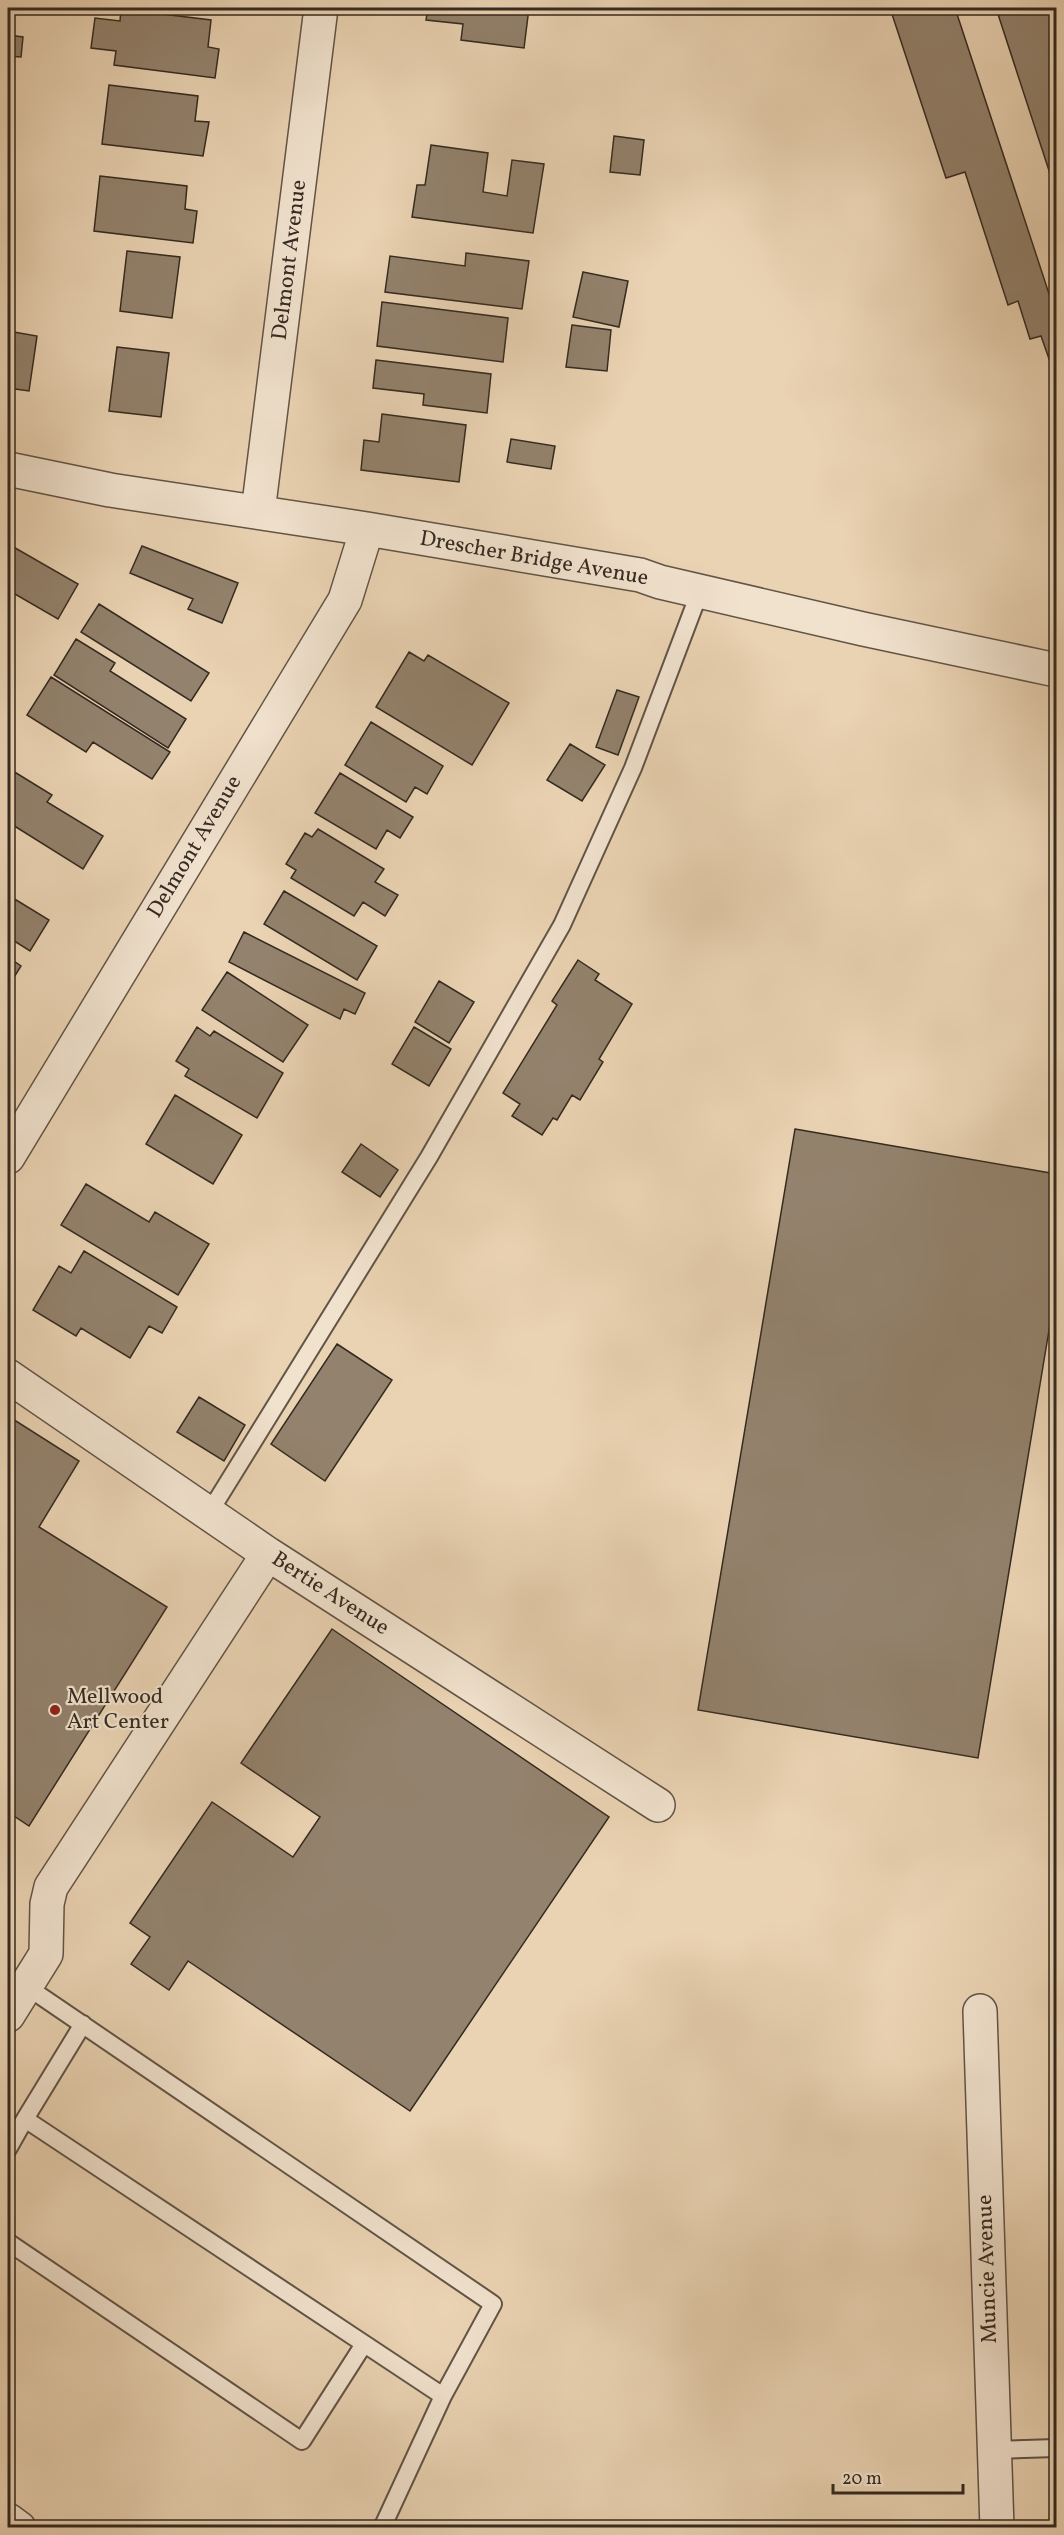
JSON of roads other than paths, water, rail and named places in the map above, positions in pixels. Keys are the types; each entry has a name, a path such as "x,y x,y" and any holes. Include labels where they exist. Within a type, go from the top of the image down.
{"street":[{"name":"Delmont Avenue","path":"258,512 321,8"},
{"name":"Drescher Bridge Avenue","path":"8,469 110,490 367,529 640,575 863,629 1056,670"},
{"name":"Delmont Avenue","path":"8,1157 345,600 367,529"},
{"name":"Bertie Avenue","path":"8,1376 268,1554 658,1804"},
{"path":"8,2015 46,1954 47,1904 51,1887 268,1554"},
{"name":"Muncie Avenue","path":"980,2011 997,2528"},
{"path":"8,2520 19,2528"}],"lane":[{"path":"209,1513 429,1157 562,925 633,768 700,591"},
{"path":"26,1986 493,2304 442,2396 382,2528"},
{"path":"8,2149 82,2024"},
{"path":"25,2119 442,2396"},
{"path":"8,2242 302,2441 364,2344"},
{"path":"994,2450 1056,2448"}],"place":[{"name":"Mellwood Art Center","path":"55,1710"}]}
